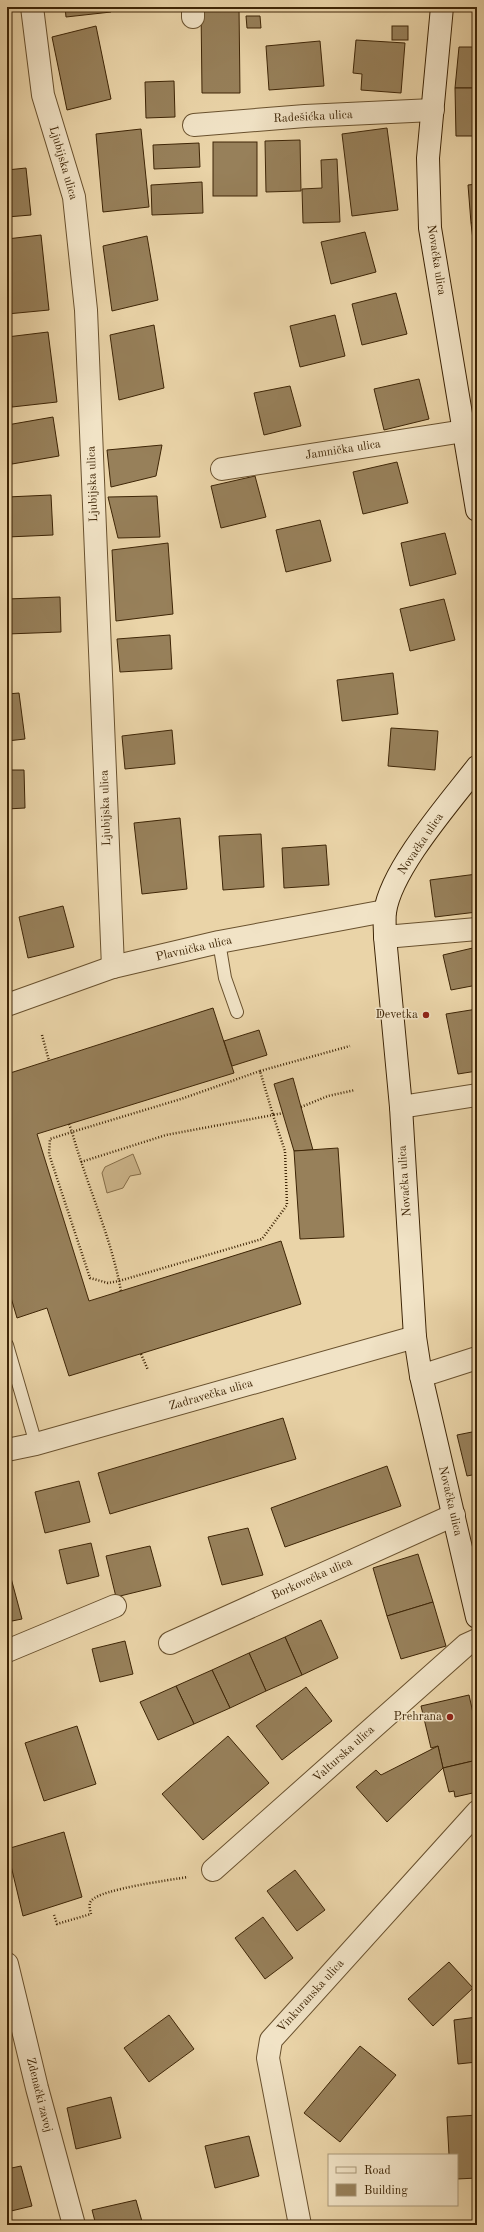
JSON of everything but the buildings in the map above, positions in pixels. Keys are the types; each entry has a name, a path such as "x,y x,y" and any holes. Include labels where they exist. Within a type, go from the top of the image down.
{"street":[{"name":"Ljubijska ulica","path":"32,7 44,96 74,197 86,310 113,967"},
{"name":"Novačka ulica","path":"442,7 428,158 430,228 477,510"},
{"name":"Radešićka ulica","path":"194,126 305,116 433,110"},
{"name":"Jamnička ulica","path":"222,469 464,431"},
{"name":"Novačka ulica","path":"477,767 415,848 396,880 385,911 385,937 401,1107 415,1337 421,1376 477,1617"},
{"name":"Plavnička ulica","path":"7,1005 113,967 219,942 385,911"},
{"path":"385,937 477,929"},
{"path":"401,1107 477,1095"},
{"name":"Zadravečka ulica","path":"7,1450 36,1444 415,1337"},
{"path":"421,1376 477,1358"},
{"name":"Borkovečka ulica","path":"170,1643 454,1514"},
{"path":"7,1651 115,1606"},
{"name":"Valturska ulica","path":"213,1870 466,1645 477,1640"},
{"name":"Vinkuranska ulica","path":"300,2225 268,2058 271,2040 477,1812"},
{"name":"Zdenački zavoj","path":"7,1964 37,2088 74,2225"}],"lane":[{"path":"219,942 225,978 237,1012"},
{"path":"7,1345 36,1444"}],"path":[{"path":"42,1035 49,1061"},
{"path":"260,1071 284,1151 287,1205 262,1239 119,1281 108,1283 90,1278 49,1154 50,1139 181,1099 260,1071 350,1046"},
{"path":"301,1107 328,1096 355,1090"},
{"path":"80,1162 166,1135 283,1113"},
{"path":"69,1124 80,1162 114,1258 122,1291"},
{"path":"141,1354 148,1370"},
{"path":"54,1916 58,1924 91,1914 90,1904 92,1900 105,1893 191,1876 209,1876 213,1870"}],"shaded area":[{"path":"133,1154 141,1174 130,1176 123,1188 107,1193 102,1173 105,1167"}],"place":[{"name":"Devetka","path":"426,1015"},
{"name":"Prehrana","path":"450,1717"}]}
